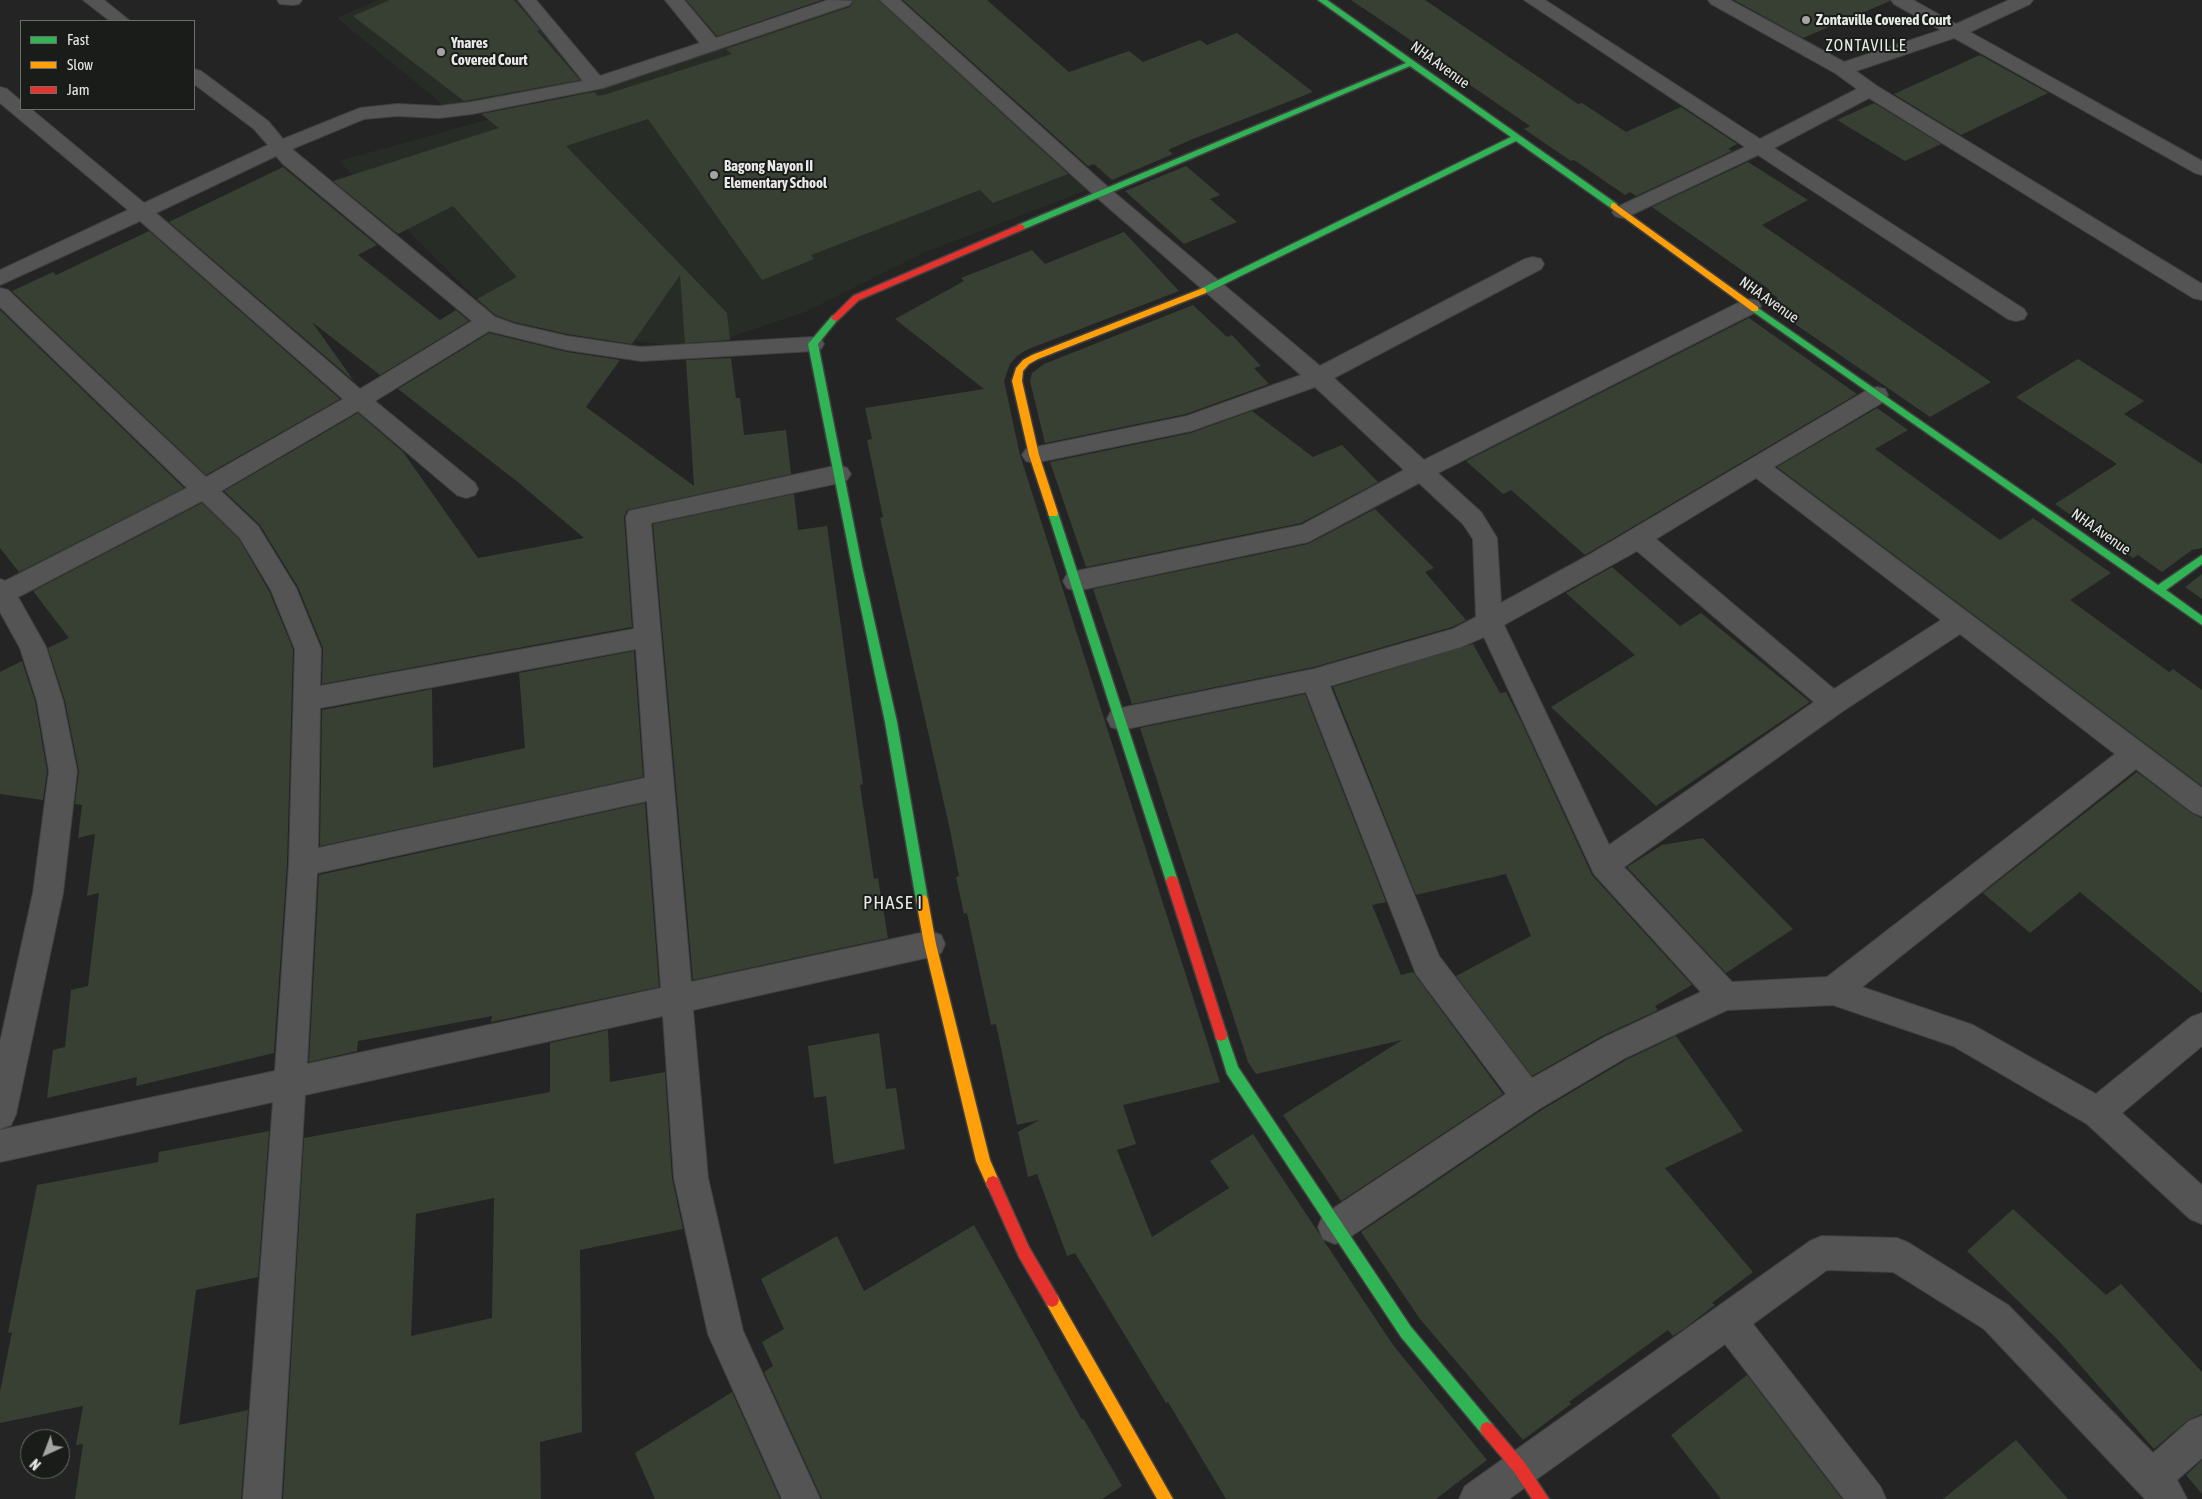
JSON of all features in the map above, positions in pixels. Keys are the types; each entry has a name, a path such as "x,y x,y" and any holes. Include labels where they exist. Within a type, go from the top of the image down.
{"street":[{"path":"92,0 120,20"},
{"path":"286,0 293,0"},
{"path":"527,0 596,84"},
{"path":"674,0 712,45"},
{"path":"889,0 1102,192 1318,377 1472,518 1485,538 1489,620 1604,865 1725,996"},
{"name":"NHA Avenue","path":"1322,0 1622,212 1750,306 2202,621"},
{"path":"1533,0 2016,314"},
{"path":"1717,0 1842,70 1870,90 2201,293"},
{"path":"1900,0 2202,169"},
{"path":"1842,70 1956,31 2024,0"},
{"path":"0,278 278,148 360,114 396,110 439,112 472,108 596,84 843,1"},
{"path":"1165,1499 1024,1252 983,1161 930,944 891,722 813,344 829,323 856,298 1102,192 1411,63"},
{"path":"195,76 261,124 278,148 290,160 487,322 509,330 567,343 642,354 813,344"},
{"path":"1622,212 1760,147 1870,90"},
{"path":"0,93 20,110"},
{"path":"20,110 141,211 359,400 466,489"},
{"path":"1516,138 1212,288 1026,362 1019,370 1017,380 1034,455 1121,719 1232,1070 1406,1332 1520,1468 1541,1499"},
{"path":"1034,455 1190,423 1318,377 1533,264"},
{"path":"0,295 203,490 250,532 283,588 308,649 303,864 262,1499"},
{"path":"1076,581 1308,532 1420,472 1750,306"},
{"path":"0,1114 48,893 63,772 50,701 33,647 2,591 203,490 359,400 487,322"},
{"path":"1121,719 1314,680 1460,637 1596,562 1877,395"},
{"path":"1756,466 1959,622 2202,804"},
{"path":"801,1499 726,1334 690,1178 638,517 839,474"},
{"path":"1637,536 1833,703"},
{"path":"2159,590 2202,559"},
{"path":"1604,865 1833,703 1959,622"},
{"path":"308,699 648,637"},
{"path":"1314,680 1428,964 1528,1098"},
{"path":"1833,992 2135,754"},
{"path":"303,864 660,786"},
{"path":"0,1146 930,944"},
{"path":"1335,1227 1528,1098 1614,1048 1725,996 1833,992 1962,1035 2098,1113 2202,1207"},
{"path":"2098,1113 2202,1027"},
{"path":"1478,1499 1822,1253 1897,1256 1996,1317 2160,1488 2202,1434"},
{"path":"1728,1320 1867,1499"}],"shaded area":[{"path":"377,0 521,0 590,82 447,108 337,18"},
{"name":"Bagong Nayon II Elementary School","path":"856,0 880,0 1090,189 923,253 805,312 695,349 499,322 339,161 558,100"}],"building":[{"path":"390,0 514,0 540,30 537,31 580,80 464,101 353,16"},
{"path":"686,0 822,0 717,36"},
{"name":"Bagong Nayon II Elementary School","path":"853,0 878,0 1068,174 993,203 980,190 811,255 814,259 762,280 648,119 566,146 727,313 730,340 685,343 680,275 632,344 567,334 515,322 496,315 477,299 517,277 453,206 398,234 333,181 499,128 481,114 594,92 598,96 607,94 732,54 726,49 850,7"},
{"path":"903,0 987,0 1069,72 1129,51 1143,62 1200,40 1207,45 1237,33 1313,92 1193,139 1168,150 1173,154 1112,180 1094,164 1088,166"},
{"path":"1351,0 1425,0 1578,104 1582,103 1626,132 1681,107 1737,144 1728,149 1732,151 1636,196 1630,192 1625,195 1524,129 1530,126 1451,72 1455,70"},
{"name":"Zontaville Covered Court","path":"1734,0 1889,0 1890,1 1803,38"},
{"path":"1980,55 2048,93 1961,135 1894,94"},
{"path":"1874,103 1941,144 1905,161 1837,120"},
{"path":"1748,162 1808,200 1762,225 1991,382 1930,417 1766,304 1778,298 1768,291 1770,290 1652,207"},
{"path":"1186,166 1220,195 1210,199 1237,222 1184,244 1125,191"},
{"path":"283,167 377,245 358,255 440,320 456,310 469,321 380,375 312,322 354,381 169,222"},
{"path":"149,231 340,399 206,475 12,291 53,272 56,275"},
{"path":"1124,232 1179,291 1026,350 1010,364 1004,381 1020,455 1220,1082 1123,1105 1136,1144 1117,1150 1152,1237 1229,1188 1210,1161 1253,1134 1393,1345 1487,1460 1436,1499 1226,1499 1075,1253 1067,1256 1037,1174 1028,1177 1018,1132 1039,1120 1017,1125 996,1024 991,1025 967,913 964,914 956,877 959,876 950,830 880,518 883,517 867,440 872,439 865,408 984,389 895,319 964,281 961,278 1032,250 1045,264"},
{"path":"1193,305 1227,337 1232,335 1261,366 1254,368 1269,384 1186,414 1045,443 1030,381 1032,373 1044,364"},
{"path":"0,310 184,488 19,572 0,548"},
{"path":"1749,318 1857,394 1585,555 1511,490 1503,494 1466,461"},
{"path":"489,333 567,352 620,360 586,407 694,486 686,360 731,358 736,398 740,398 744,435 786,430 791,474 627,510 624,517 632,627 322,684 323,648 298,587 260,525 224,491 358,413 403,452 478,558 584,538 519,483 398,389"},
{"path":"2078,359 2144,401 2124,414 2202,464 2202,548 2192,550 2162,572 2138,555 2133,558 2055,504 2117,464 2016,397"},
{"path":"1877,408 1908,430 1875,449 2000,540 2033,518 2111,573 2070,600 2169,672 2173,669 2202,690 2202,786 1777,467"},
{"path":"1252,411 1313,457 1342,445 1378,482 1301,523 1086,567 1050,462 1191,433"},
{"path":"794,494 798,530 827,526 863,784 860,785 874,879 878,878 888,938 693,980 653,524"},
{"path":"202,503 239,539 269,591 293,649 287,864 274,1053 136,1086 137,1077 47,1098 53,1050 65,1047 71,990 88,986 99,893 87,896 95,834 78,838 82,805 75,804 79,771 65,701 48,648 69,638 33,591"},
{"path":"1375,509 1434,568 1425,572 1466,620 1452,627 1314,667 1132,704 1093,589 1308,544"},
{"path":"1612,567 1680,626 1701,613 1810,702 1656,806 1551,707 1635,655 1566,593"},
{"path":"2202,574 2202,599 2185,587"},
{"path":"1473,644 1500,693 1506,692 1521,721 1592,875 1692,985 1655,1006 1658,1010 1602,1036 1532,1076 1456,976 1531,936 1506,874 1416,895 1333,687"},
{"path":"634,651 643,777 320,846 322,710 432,689 433,768 525,748 519,673"},
{"path":"22,661 35,701 47,771 43,800 0,794 0,672"},
{"path":"1305,694 1386,902 1372,905 1401,975 1413,972 1503,1094 1341,1201 1283,1115 1402,1040 1256,1074 1248,1062 1140,728"},
{"path":"2137,772 2191,813 2202,818 2202,993 2080,892 2030,933 1983,893"},
{"path":"645,803 659,987 491,1022 492,1016 358,1041 357,1051 309,1062 319,875"},
{"path":"1703,838 1793,929 1726,973 1627,867 1662,845"},
{"path":"608,1030 610,1082 665,1072 672,1178 683,1229 580,1250 582,1432 540,1442 541,1499 283,1499 304,1138 550,1092 550,1043","holes":["494,1198 492,1318 411,1336 416,1214"]},
{"path":"879,1033 886,1089 896,1088 905,1149 834,1164 826,1096 814,1098 808,1046"},
{"path":"1676,1036 1743,1131 1665,1168 1753,1272 1712,1303 1715,1305 1685,1328 1673,1336 1668,1330 1569,1402 1571,1404 1523,1440 1420,1319 1361,1232 1540,1111 1626,1060"},
{"path":"269,1131 258,1277 196,1290 179,1425 248,1410 241,1499 75,1499 83,1444 76,1445 83,1406 0,1423 0,1392 12,1332 8,1333 37,1185 158,1162 159,1152"},
{"path":"2013,1209 2106,1295 2121,1284 2202,1372 2202,1414 2188,1420 2154,1449 2058,1340 1967,1251"},
{"path":"974,1225 1082,1420 1083,1418 1122,1486 1102,1499 822,1499 764,1372 773,1366 762,1342 784,1329 761,1279 837,1236 864,1291"},
{"path":"1747,1375 1842,1499 1721,1499 1671,1435"},
{"path":"732,1392 780,1499 655,1499 635,1453"},
{"path":"2016,1440 2068,1499 1943,1499"},
{"path":"2202,1460 2202,1494 2186,1475"}],"traffic: fast":[{"path":"1322,0 1614,206"},
{"path":"1021,227 1411,63"},
{"path":"1203,291 1516,138"},
{"path":"1755,309 2202,621"},
{"path":"835,318 813,344 857,566 891,722 922,900"},
{"path":"1053,513 1172,881"},
{"path":"2159,590 2202,559"},
{"path":"1221,1035 1232,1070 1406,1332 1487,1429"}],"traffic: slow":[{"path":"1614,206 1755,309"},
{"path":"1053,513 1034,455 1017,381 1019,370 1026,362 1035,357 1203,291"},
{"path":"922,900 930,944 983,1161 993,1183"},
{"path":"1052,1300 1165,1499"}],"traffic: jam":[{"path":"835,318 856,298 1021,227"},
{"path":"1172,881 1221,1035"},
{"path":"993,1183 1024,1252 1052,1300"},
{"path":"1487,1429 1520,1468 1541,1499"}],"place":[{"name":"Zontaville Covered Court","path":"1806,20"},
{"name":"Ynares Covered Court","path":"441,52"},
{"name":"Bagong Nayon II Elementary School","path":"714,175"}],"district":[{"name":"ZONTAVILLE","path":"1866,46"},
{"name":"PHASE I","path":"893,903"}]}
